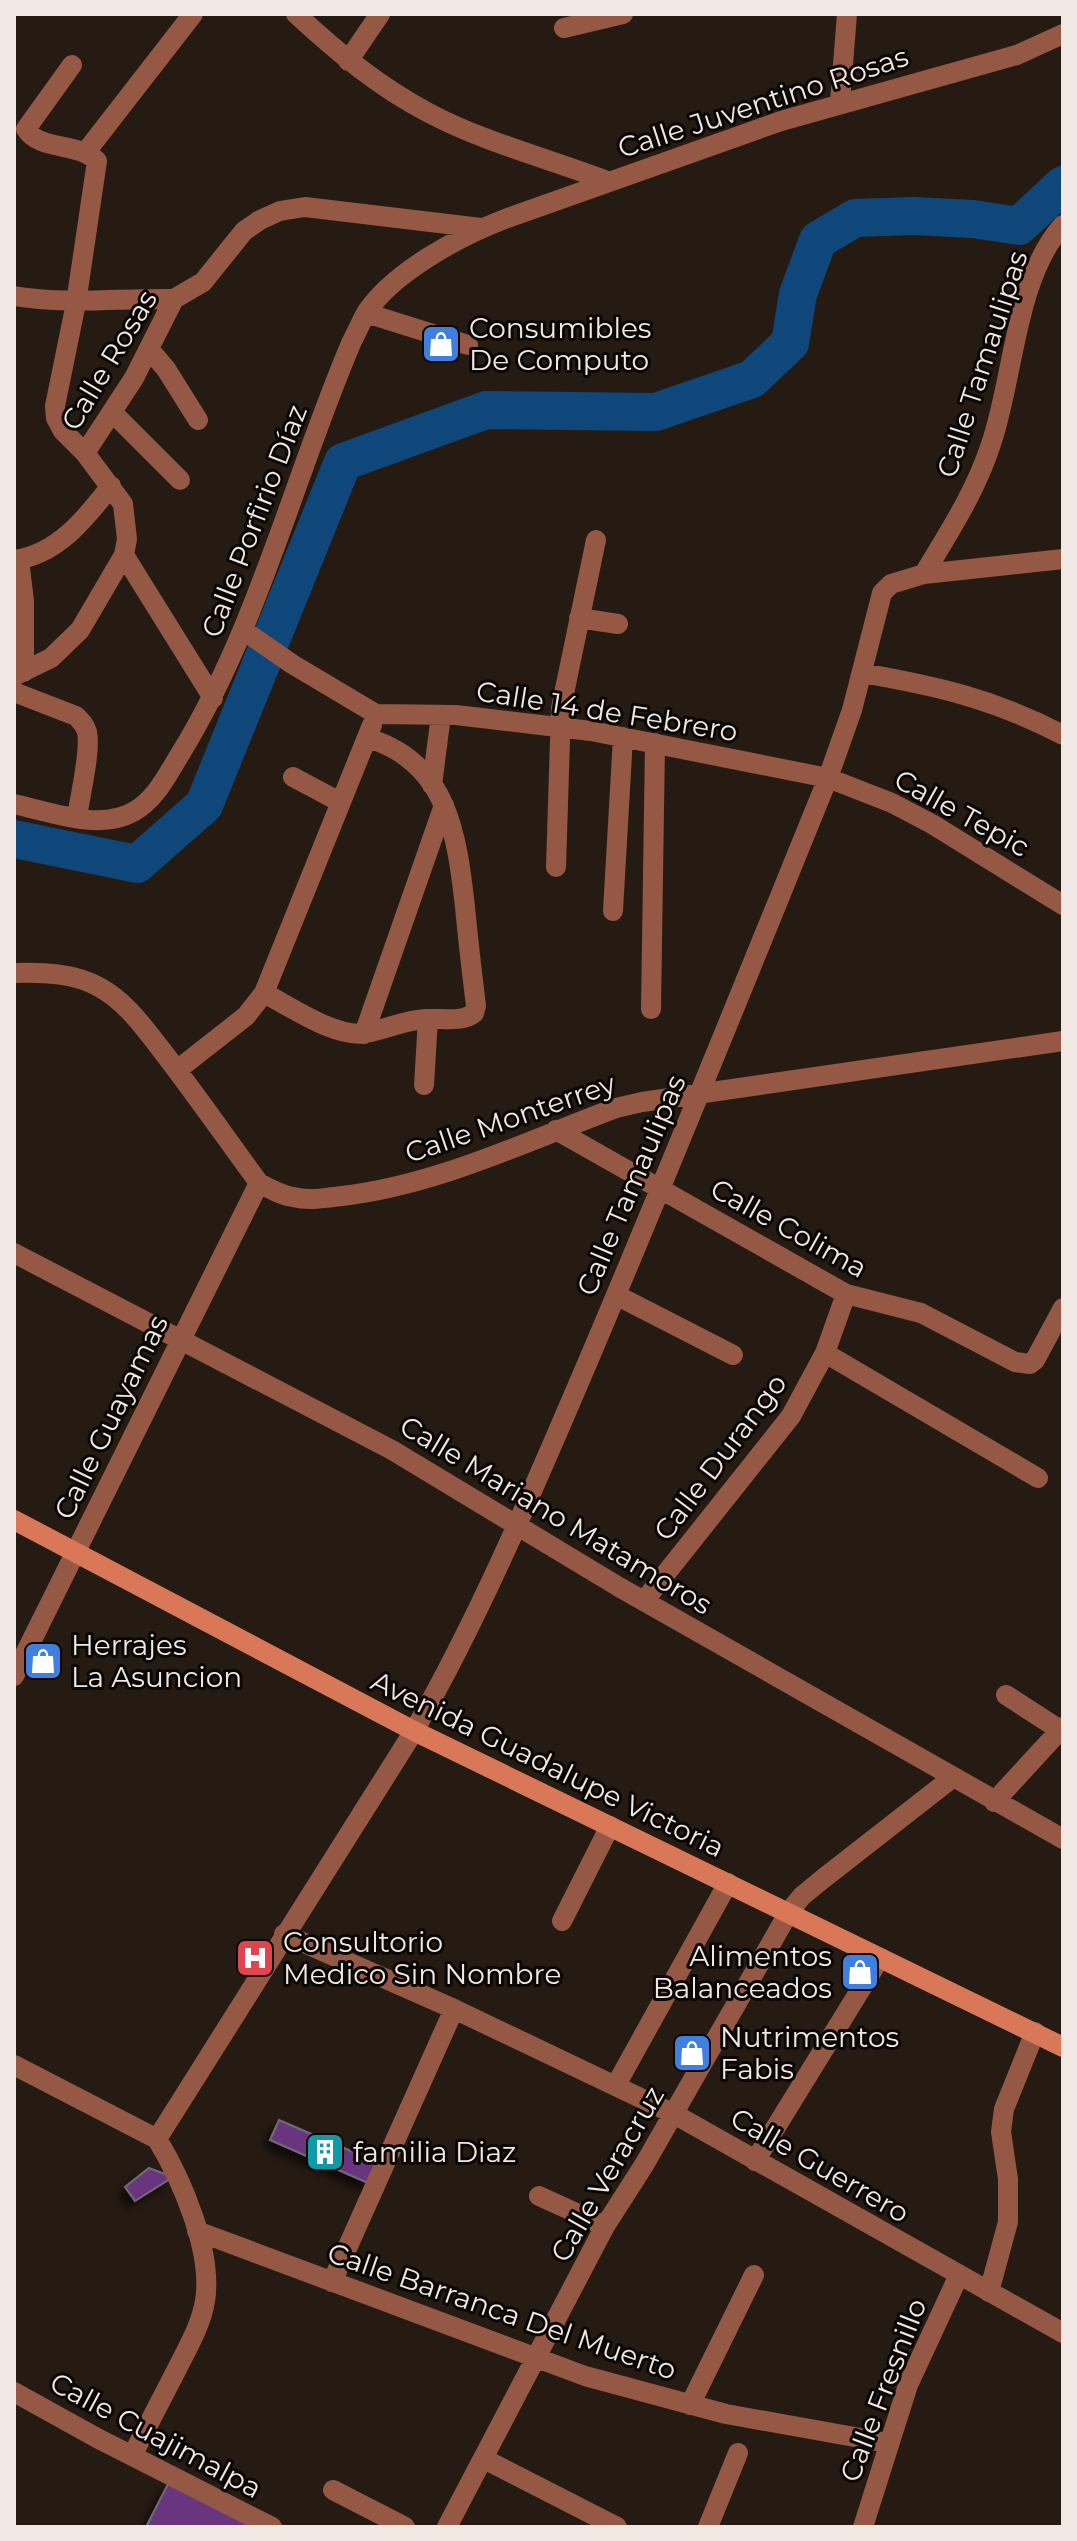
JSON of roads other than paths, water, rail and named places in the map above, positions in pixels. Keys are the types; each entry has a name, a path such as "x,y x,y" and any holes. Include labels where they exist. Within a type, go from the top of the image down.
{"main road":[{"name":"Avenida Guadalupe Victoria","path":"14,1520 414,1731 1063,2047"}],"street":[{"path":"85,153 193,14"},
{"path":"296,14 348,61 405,100 451,124 607,181"},
{"path":"348,61 380,14"},
{"path":"564,28 623,14"},
{"path":"840,102 847,14"},
{"name":"Calle Juventino Rosas","path":"481,228 607,181 840,102 1017,55 1063,34"},
{"path":"19,674 51,658 80,630 124,555 127,539 123,504 85,453 63,431 56,418 55,406 98,168 93,157 34,137 26,129 72,65"},
{"name":"Calle Rosas","path":"85,453 113,413 174,299 203,282 244,231 280,211 305,207 481,228"},
{"name":"Calle Tamaulipas","path":"157,2139 414,1731 447,1671 517,1525 616,1295 828,778 843,739 882,593 891,584 924,574 974,487 1000,413 1031,284 1063,225"},
{"name":"Calle Porfirio Díaz","path":"14,804 105,820 135,811 151,799 213,698 243,630 340,370 366,313 381,295 427,259 481,228"},
{"path":"14,296 76,303 107,299 174,299"},
{"path":"366,313 468,345"},
{"path":"149,349 166,369 198,420"},
{"path":"113,413 180,480"},
{"path":"19,674 24,601 17,560 48,548 78,526 111,486"},
{"path":"556,867 560,728 565,687 596,540"},
{"path":"124,555 213,698"},
{"path":"924,574 1063,559"},
{"path":"579,618 618,624"},
{"path":"177,1070 246,1016 264,993 376,714 292,664 243,630"},
{"path":"862,673 934,685 968,695 1009,709 1063,735"},
{"path":"14,692 76,716 83,723 87,748 77,817"},
{"name":"Calle 14 de Febrero","path":"376,714 441,715 560,728 623,737 828,778"},
{"path":"432,785 441,715"},
{"path":"613,911 623,737"},
{"path":"264,993 349,1034 364,1034 407,1021 469,1017 474,1013 476,1006 453,828 432,785 407,758 367,738"},
{"path":"651,1009 655,743"},
{"path":"293,777 340,802"},
{"name":"Calle Tepic","path":"828,778 892,803 932,824 1063,905"},
{"path":"364,1034 444,805"},
{"path":"14,973 55,974 80,979 118,1000 177,1070 259,1183"},
{"path":"424,1085 428,1019"},
{"name":"Calle Monterrey","path":"259,1183 294,1198 318,1199 373,1192 434,1176 616,1108 1063,1041"},
{"name":"Calle Colima","path":"556,1130 846,1294 921,1313 1022,1364 1030,1364 1039,1354 1063,1308"},
{"name":"Calle Guayamas","path":"14,1676 259,1183"},
{"name":"Calle Mariano Matamoros","path":"14,1253 392,1450 644,1601 1063,1839"},
{"name":"Calle Durango","path":"644,1601 791,1416 825,1353 846,1294"},
{"path":"616,1295 733,1355"},
{"path":"825,1353 1038,1478"},
{"path":"994,1802 1062,1729 1006,1695"},
{"name":"Calle Veracruz","path":"447,2527 605,2226 674,2114 789,1912 802,1896 952,1778"},
{"path":"562,1921 610,1826"},
{"path":"616,2085 728,1883"},
{"name":"Calle Guerrero","path":"284,1934 454,2009 674,2114 1063,2333"},
{"path":"755,2161 880,1958"},
{"path":"332,2282 454,2009"},
{"path":"989,2292 1008,2222 1008,2179 1001,2132 1004,2109 1035,2032"},
{"path":"14,2065 157,2139 175,2171 197,2231 206,2278 201,2319 132,2456"},
{"path":"539,2196 605,2226"},
{"name":"Calle Barranca Del Muerto","path":"197,2231 585,2376 690,2405 888,2443"},
{"path":"690,2405 754,2275"},
{"name":"Calle Fresnillo","path":"863,2527 888,2443 924,2345 959,2275"},
{"name":"Calle Cuajimalpa","path":"14,2392 272,2527"},
{"path":"708,2527 738,2453"},
{"path":"484,2459 617,2527"},
{"path":"333,2490 405,2527"}],"waterway":[{"path":"14,839 137,864 204,805 343,462 486,410 656,412 752,379 790,343 798,294 818,240 855,218 914,216 973,219 1019,226 1063,185"}],"place":[{"name":"Consumibles De Computo","path":"441,344"},
{"name":"Herrajes La Asuncion","path":"43,1661"},
{"name":"Consultorio Medico Sin Nombre","path":"255,1958"},
{"name":"Alimentos Balanceados","path":"860,1972"},
{"name":"Nutrimentos Fabis","path":"692,2053"},
{"name":"familia Diaz","path":"325,2152"}]}
